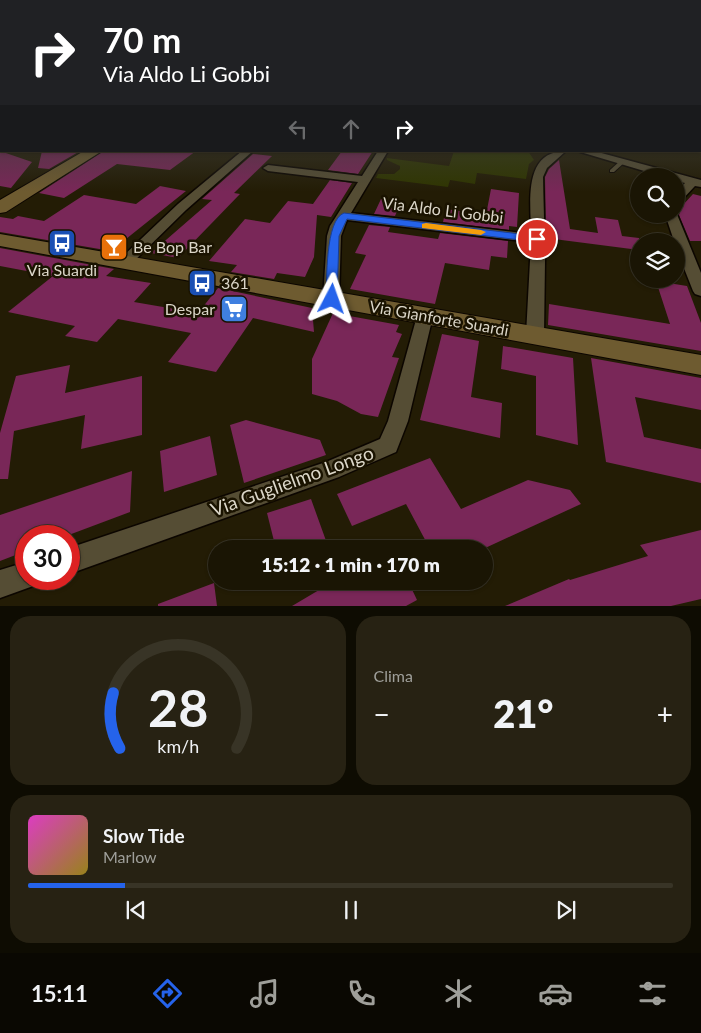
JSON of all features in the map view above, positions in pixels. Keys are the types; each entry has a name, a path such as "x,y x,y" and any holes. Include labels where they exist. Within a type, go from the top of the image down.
{"street":[{"path":"4,204 93,152"},
{"path":"125,262 182,207 247,152"},
{"path":"332,299 334,236 382,152"},
{"path":"535,335 537,177 542,166 560,152"},
{"path":"586,152 643,168"},
{"path":"268,168 366,180"},
{"path":"685,192 697,183"},
{"name":"Via Aldo Li Gobbi","path":"344,216 537,239"},
{"path":"673,223 701,290"},
{"name":"Via Gianforte Suardi","path":"1,240 701,365"},
{"name":"Via Guglielmo Longo","path":"80,557 331,470 388,445 398,421 425,316"},
{"path":"0,584 15,579"}],"lane":[{"path":"612,171 622,162"}],"green space":[{"path":"454,152 529,152 534,160 529,164 526,179 477,173 475,184 450,180 448,187 376,178 378,174 394,174 400,169 400,166 387,160 387,158 449,166"}],"building":[{"path":"0,152 32,162 11,188 0,186"},
{"path":"42,152 78,152 49,169 38,168"},
{"path":"102,152 195,152 170,170 117,164 64,198 39,193"},
{"path":"341,152 372,152 358,174 328,170"},
{"path":"253,154 272,156 234,193 240,194 178,258 151,253 212,200 202,199"},
{"path":"559,160 570,229 598,233 595,217 618,220 622,236 630,237 630,249 546,238 545,177 549,169"},
{"path":"330,180 352,183 331,217 317,215 314,257 305,277 277,273 274,279 231,272 237,265 209,261 245,219 270,223 288,201 313,204"},
{"path":"160,186 186,191 111,251 0,232 0,217 13,219 18,216 44,221 84,195 136,204"},
{"path":"491,189 519,193 517,227 509,226 509,230 443,222 446,209 486,215"},
{"path":"693,194 701,196 701,241 690,241 682,223 685,223 685,203"},
{"path":"381,199 401,202 395,216 374,214"},
{"path":"369,225 390,227 388,232 438,239 440,233 508,241 507,258 491,256 489,270 445,263 435,304 350,289 366,255 355,253"},
{"path":"0,248 114,269 106,276 151,283 134,302 198,313 218,288 312,308 314,332 253,318 216,372 168,362 191,333 118,319 97,342 65,336 75,326 8,312 53,276 0,266"},
{"path":"685,286 687,286 701,323 701,351 548,325 549,304 670,324 658,288 685,288"},
{"path":"333,313 399,325 396,332 402,334 392,357 399,358 378,417 361,414 337,401 312,394 312,359"},
{"path":"442,334 479,341 471,397 502,403 500,438 420,420"},
{"path":"503,346 573,358 578,445 536,435 536,376 501,369"},
{"path":"591,358 701,378 701,410 635,397 644,437 701,449 701,483 606,462"},
{"path":"70,365 65,393 142,376 142,435 81,449 85,415 14,431 8,479 0,479 0,433 16,376"},
{"path":"246,420 320,440 326,455 244,483 230,425"},
{"path":"210,436 217,475 164,492 160,451"},
{"path":"430,458 461,509 528,480 570,490 581,504 493,544 493,540 425,540 406,504 352,526 337,494"},
{"path":"132,471 130,512 80,531 80,525 15,525 15,555 0,561 0,515"},
{"path":"311,499 326,540 274,540 267,513"},
{"path":"701,530 701,599 671,606 505,606 569,579 648,556 640,545"},
{"path":"208,585 208,590 215,590 217,606 158,606 158,604"},
{"path":"319,590 412,590 417,600 406,606 292,606"}],"slow traffic":[{"path":"426,226 481,232"}],"place":[{"name":"Via Suardi","path":"62,243"},
{"name":"Be Bop Bar","path":"114,247"},
{"name":"361","path":"202,283"},
{"name":"Despar","path":"234,309"}],"route":[{"path":"332,299 335,256 334,236 337,226 344,216 537,239"}]}
